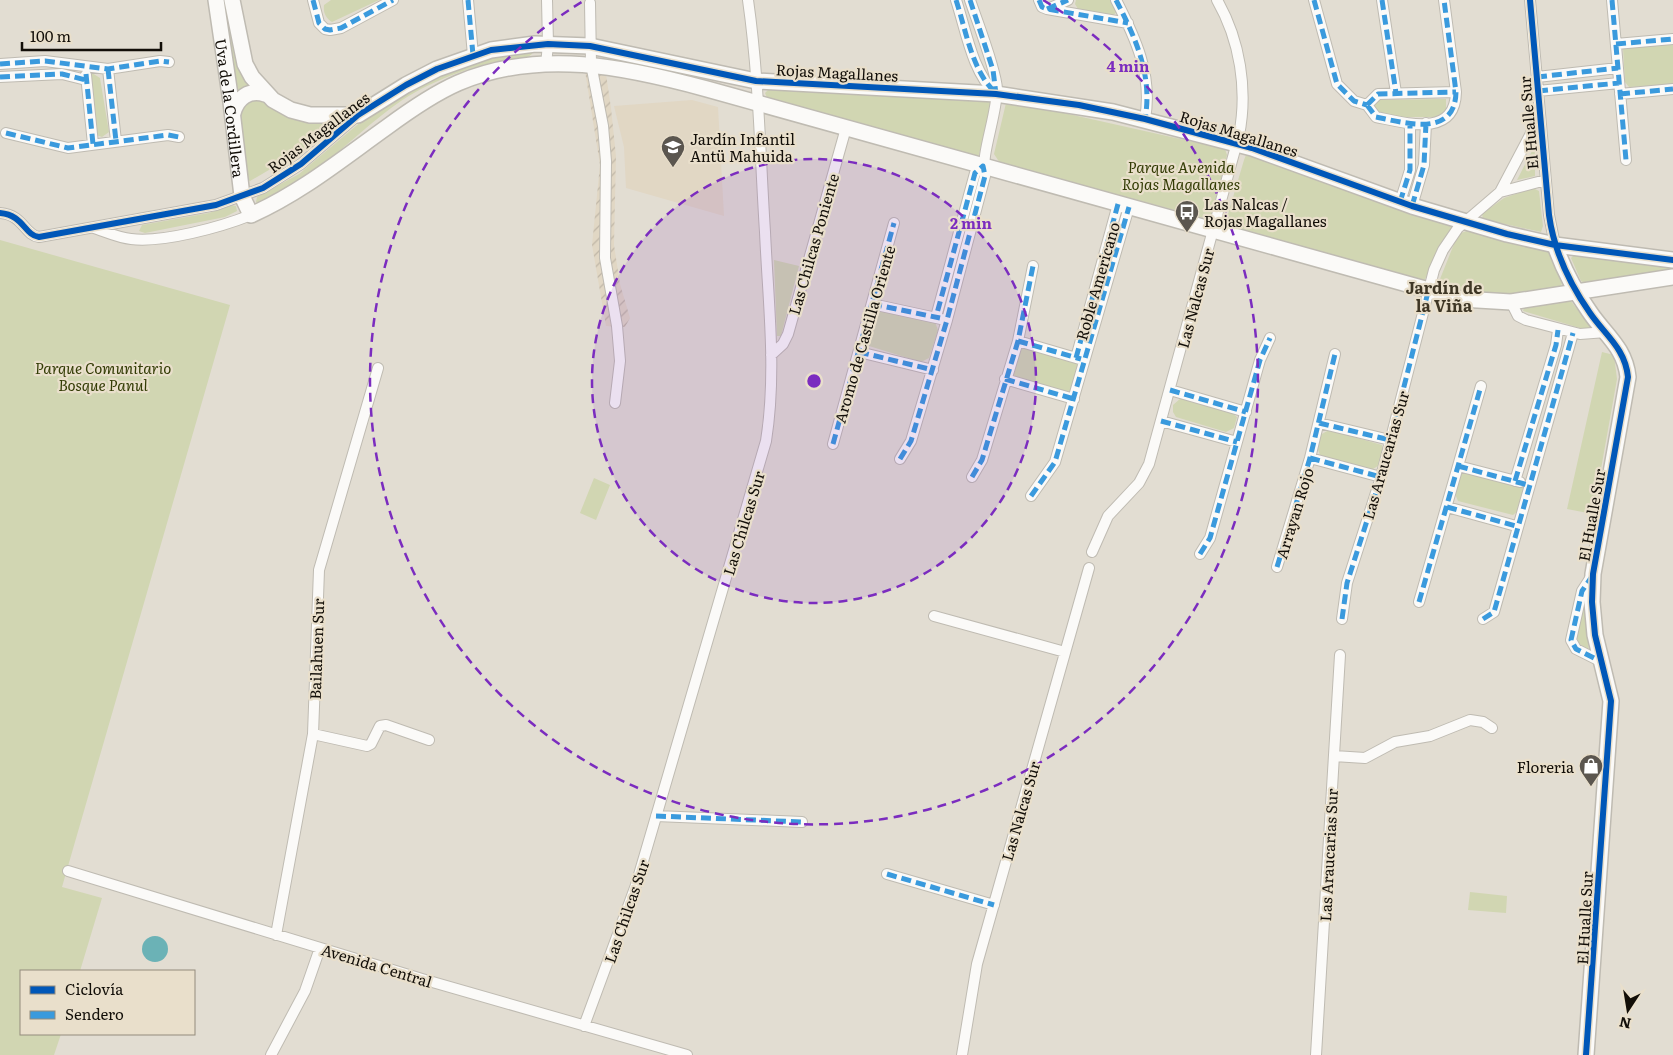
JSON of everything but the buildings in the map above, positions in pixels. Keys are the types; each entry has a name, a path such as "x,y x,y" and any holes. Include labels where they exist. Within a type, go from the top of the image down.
{"street":[{"name":"Uva de la Cordillera","path":"216,0 233,113 242,196 251,215"},
{"name":"Uva de la Cordillera","path":"232,0 244,64 265,94 282,106 300,113 320,116 358,115"},
{"path":"316,1 317,19 320,25 325,29 335,30 393,0"},
{"path":"468,0 473,55"},
{"path":"546,65 548,44 547,0"},
{"name":"Las Chilcas Sur","path":"584,1026 634,892 764,450 771,404 771,355 758,103 748,0"},
{"path":"956,0 979,71 988,86 996,94"},
{"path":"900,459 911,441 947,320 985,176 983,166 993,126 996,94 993,70 970,0"},
{"path":"1039,0 1042,7 1047,9 1128,23"},
{"path":"1047,9 1068,0"},
{"path":"1116,0 1128,23 1142,58 1147,101 1145,119"},
{"name":"Las Nalcas Sur","path":"1092,552 1108,516 1139,484 1146,471 1238,143 1243,107 1240,64 1232,35 1217,0"},
{"path":"1314,0 1326,36 1332,70 1337,84 1354,101 1367,105 1376,116 1410,124 1441,122 1450,115 1455,104 1456,92 1444,0"},
{"path":"1382,0 1396,93"},
{"name":"El Hualle Sur","path":"1530,0 1539,118 1555,245 1576,292 1617,345 1625,359 1628,386 1593,574 1593,618 1610,692 1611,711 1586,1055"},
{"path":"1612,0 1626,160"},
{"path":"590,3 591,64 603,126 606,171 605,258 617,326 620,361 615,403"},
{"path":"1616,44 1673,39"},
{"name":"Rojas Magallanes","path":"0,213 18,218 29,232 39,236 216,205 263,188 301,164 358,115 406,85 437,69 473,55 509,47 548,44 590,46 756,81 996,94 1079,105 1145,119 1238,143 1406,204 1464,222 1555,245 1673,260"},
{"path":"0,64 45,61 108,69 160,61 169,62"},
{"name":"Rojas Magallanes","path":"91,227 129,239 148,238 210,228 251,215 283,200 320,178 387,127 444,90 491,72 546,65 591,64 653,75 758,103 1428,292 1476,302 1511,302 1673,277"},
{"path":"86,66 93,144"},
{"path":"1537,77 1618,68"},
{"path":"108,69 116,141"},
{"path":"0,77 62,74 86,80"},
{"path":"1538,90 1673,89"},
{"path":"233,113 242,97 253,92 265,94"},
{"path":"1367,105 1378,94 1456,92"},
{"name":"El Hualle Sur","path":"1428,292 1441,255 1454,234 1464,222 1500,192 1539,118"},
{"path":"1406,204 1422,174 1426,123"},
{"path":"1406,204 1410,170 1410,124"},
{"name":"Las Chilcas Poniente","path":"771,355 784,344 788,334 846,128"},
{"path":"6,133 68,148 168,135 179,136"},
{"path":"936,317 975,173 983,166"},
{"name":"El Hualle Sur","path":"1500,192 1546,180"},
{"name":"Roble Americano","path":"1031,496 1056,462 1074,400 1081,359 1124,206"},
{"name":"Aromo de Castilla Oriente","path":"832,444 894,223"},
{"path":"972,477 982,460 1018,340 1033,266"},
{"name":"Las Araucarias Sur","path":"1342,619 1347,583 1380,477 1428,292"},
{"path":"1511,302 1520,318 1558,330 1587,334 1606,332"},
{"path":"872,304 947,320"},
{"path":"1515,481 1556,345 1558,330"},
{"path":"1483,619 1494,612 1516,526 1573,332"},
{"path":"1200,554 1210,538 1260,360 1270,338"},
{"name":"Roble Americano","path":"1018,340 1081,359"},
{"path":"858,352 933,370"},
{"name":"Arrayan Rojo","path":"1277,567 1310,458 1335,354"},
{"name":"Bailahuen Sur","path":"276,935 313,734 319,570 378,368"},
{"path":"1005,379 1074,400"},
{"path":"1420,602 1481,386"},
{"path":"1170,390 1246,412"},
{"path":"1161,421 1237,442"},
{"path":"1319,423 1390,440"},
{"name":"Arrayan Rojo","path":"1310,458 1380,477"},
{"path":"1458,466 1528,484"},
{"path":"1447,507 1516,526"},
{"name":"Las Nalcas Sur","path":"962,1055 977,964 1089,568"},
{"name":"El Hualle Sur","path":"1593,574 1582,591 1571,640 1576,649 1602,662"},
{"path":"934,616 1065,652"},
{"name":"Las Araucarias Sur","path":"1316,1055 1340,655"},
{"path":"1334,756 1365,758 1395,742 1430,736 1470,720 1484,722 1492,728"},
{"path":"313,734 367,746 371,744 380,726 386,725 429,740"},
{"path":"656,816 802,822"},
{"name":"Avenida Central","path":"68,871 451,988 687,1055"},
{"path":"887,874 994,905"},
{"path":"271,1055 305,991 320,948"}],"shaded area":[{"path":"585,71 606,74 616,156 614,245 620,284 630,318 625,327 606,326 592,245 600,165"},
{"name":"Jardín Infantil Antü Mahuida","path":"692,100 718,107 724,216 626,188 624,147 614,106"}],"green space":[{"path":"221,0 228,0 251,85 237,96"},
{"path":"331,0 379,0 332,22 325,15 324,10 324,5"},
{"path":"1076,0 1111,0 1117,12 1112,16 1078,9 1075,4"},
{"path":"1673,43 1673,85 1629,87 1625,82 1623,48"},
{"path":"511,52 533,52 528,57 492,63 463,71 414,93 380,116 310,173 259,204 256,202 257,197 299,174 376,109 430,76"},
{"path":"92,73 100,78 109,132 102,137 96,135 90,74"},
{"path":"771,87 993,101 978,158 768,100 765,93"},
{"path":"258,96 332,122 308,147 250,181 246,179 241,118 244,104"},
{"path":"1446,99 1446,110 1438,117 1399,117 1373,111 1373,100"},
{"name":"Parque Avenida Rojas Magallanes","path":"1010,101 1225,149 1227,155 1211,216 1208,219 1000,163 994,154 1006,103"},
{"path":"1535,145 1535,176 1517,180"},
{"name":"Parque Avenida Rojas Magallanes","path":"1252,153 1446,222 1452,227 1424,281 1418,281 1229,225 1226,221 1244,160 1246,155"},
{"path":"1533,188 1539,191 1543,226 1541,232 1483,219 1482,214 1504,198"},
{"path":"231,205 236,206 237,211 225,217 145,233 139,231 142,225 209,213"},
{"path":"1467,231 1552,250 1562,284 1559,288 1514,295 1485,295 1442,286 1440,279 1458,234"},
{"name":"Parque Comunitario Bosque Panul","path":"0,240 230,305 62,887 102,898 80,970 20,970 20,1035 61,1035 54,1055 0,1055"},
{"path":"1575,254 1673,265 1673,272 1585,283 1581,281 1571,258"},
{"path":"774,260 799,266 781,336 777,336"},
{"path":"1570,300 1592,328 1590,331 1523,311 1524,308"},
{"path":"876,309 935,322 938,330 929,358 921,362 869,346 866,341"},
{"path":"1022,346 1079,364 1072,391 1069,393 1013,377 1013,360"},
{"path":"1602,352 1614,355 1617,379 1593,514 1567,509"},
{"path":"1181,398 1231,412 1237,417 1234,428 1226,432 1176,417 1173,412 1173,405"},
{"path":"1329,430 1382,445 1383,449 1378,466 1371,470 1320,455 1317,447 1320,435"},
{"path":"1461,472 1525,483 1518,511 1513,515 1458,501 1455,494"},
{"path":"594,478 610,485 596,520 580,513"},
{"path":"1584,601 1589,651 1582,646 1576,635 1577,622"},
{"path":"1470,892 1507,896 1506,913 1468,910"}],"water":[{"path":"155,936 164,940 168,949 164,958 155,962 146,958 142,949 146,940"}],"marked path":[{"path":"313,0 319,23 325,29 330,30 341,28 393,0"},
{"path":"468,0 473,55"},
{"path":"956,0 975,62 981,74 996,93"},
{"path":"970,0 993,70 996,94"},
{"path":"1039,0 1042,7 1047,9 1128,23"},
{"path":"1047,9 1068,0"},
{"path":"1116,0 1130,28 1141,57 1147,87 1145,119"},
{"path":"1314,0 1337,84 1354,101 1367,105"},
{"path":"1382,0 1396,93"},
{"path":"1367,105 1376,117 1414,124 1438,122 1447,116 1454,107 1456,92 1444,0"},
{"path":"1612,0 1626,160"},
{"path":"1616,44 1673,39"},
{"path":"0,64 45,61 108,69 160,61 169,62"},
{"path":"1537,77 1618,68"},
{"path":"108,69 116,141"},
{"path":"0,77 62,74 86,80"},
{"path":"86,74 93,144"},
{"path":"1538,91 1619,83"},
{"path":"1620,94 1673,89"},
{"path":"1367,105 1378,94 1456,92"},
{"path":"1412,206 1424,165 1426,123"},
{"path":"1400,202 1410,170 1410,124"},
{"path":"6,133 68,148 168,135 179,137"},
{"path":"900,459 911,441 947,320 985,176 983,166 975,173 936,317"},
{"path":"1076,358 1118,204"},
{"path":"1031,496 1055,462 1129,207"},
{"path":"833,444 894,223"},
{"path":"972,477 982,460 1018,341 1033,266"},
{"path":"1342,619 1347,583 1381,477 1428,292"},
{"path":"872,304 940,318"},
{"path":"1515,481 1556,345 1558,330"},
{"path":"1483,619 1494,612 1573,333"},
{"path":"1200,554 1210,538 1260,360 1270,338"},
{"path":"1018,341 1081,359"},
{"path":"859,352 933,370"},
{"path":"1277,567 1310,458 1335,354"},
{"path":"1005,379 1074,399"},
{"path":"1419,602 1481,386"},
{"path":"1170,390 1246,412"},
{"path":"1161,421 1237,442"},
{"path":"1319,423 1390,440"},
{"path":"1310,458 1381,477"},
{"path":"1458,466 1528,485"},
{"path":"1447,507 1516,526"},
{"path":"1593,575 1582,591 1571,640 1576,649 1602,662"},
{"path":"656,816 802,822"},
{"path":"887,874 994,905"}],"cycle path":[{"path":"1530,0 1551,228 1559,254 1575,290 1590,313 1619,350 1628,377 1593,574 1592,602 1595,635 1611,701 1586,1055"},
{"path":"0,213 14,217 30,233 39,237 216,205 263,188 301,164 358,115 406,85 437,69 491,50 548,44 590,46 756,81 996,94 1079,105 1145,119 1252,148 1412,206 1507,234 1555,245 1673,260"}],"place":[{"name":"Jardín Infantil Antü Mahuida","path":"673,168"},
{"name":"Las Nalcas / Rojas Magallanes","path":"1187,233"},
{"name":"Floreria","path":"1591,787"}],"district":[{"name":"Jardín de la Viña","path":"1444,296"}]}
